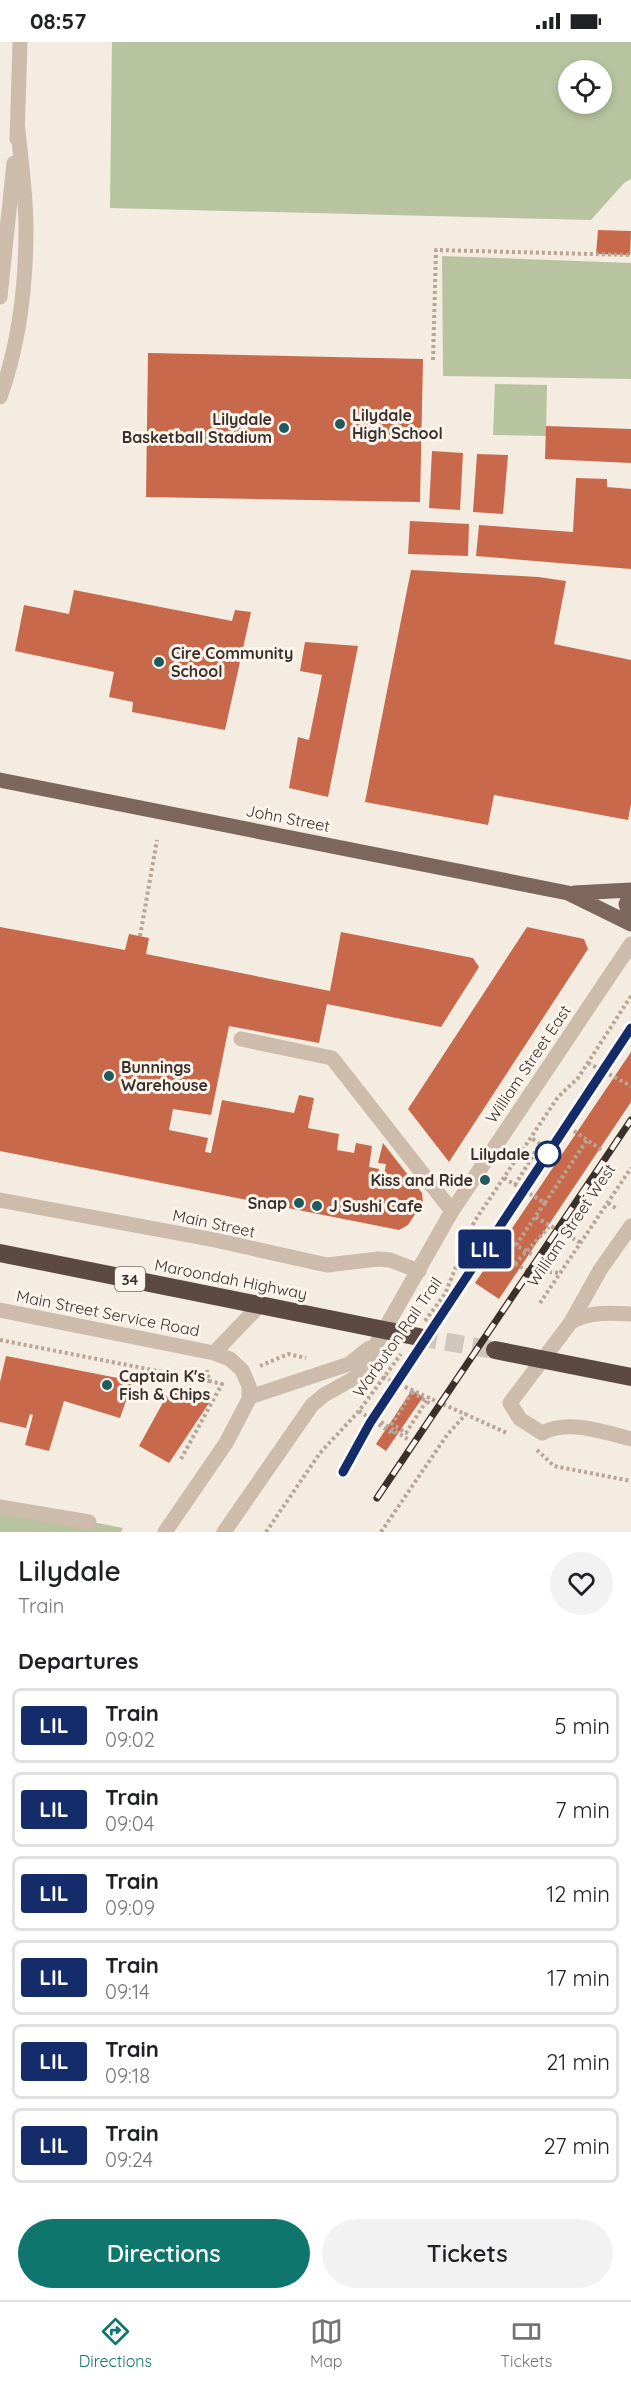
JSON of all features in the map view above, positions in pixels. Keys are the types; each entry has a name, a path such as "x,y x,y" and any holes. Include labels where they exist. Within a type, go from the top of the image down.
{"highway":[{"name":"Maroondah Highway","path":"0,1253 416,1336"},
{"path":"495,1350 631,1377"}],"main road":[{"name":"John Street","path":"0,780 568,893 631,891"},
{"path":"631,891 626,910 631,922"},
{"name":"John Street","path":"568,893 631,922"}],"street":[{"path":"20,42 18,130 0,297 21,298"},
{"path":"0,397 11,364 21,298 26,226 18,130"},
{"name":"William Street East","path":"385,1330 452,1211 631,944"},
{"path":"241,1039 332,1058 452,1211"},
{"name":"Main Street","path":"0,1200 215,1240 327,1265 378,1259 418,1270"},
{"path":"631,1226 596,1276 571,1322 510,1403 520,1419 542,1433 554,1428 573,1427 631,1438"},
{"name":"Main Street Service Road","path":"0,1310 209,1352 260,1305"},
{"path":"571,1322 586,1315 631,1314"},
{"path":"249,1397 349,1364 362,1355 385,1330"},
{"path":"224,1532 307,1412 320,1398 354,1380 385,1330"},
{"path":"165,1532 226,1443 249,1397 249,1386 242,1370 230,1359 209,1352"},
{"path":"0,1507 89,1522"}],"path":[{"path":"433,360 436,250 631,254"},
{"path":"140,936 157,840"},
{"name":"Warbuton Rail Trail","path":"266,1532 320,1453 359,1411 445,1294 474,1222 558,1097 578,1078 631,996"},
{"path":"588,1063 631,1086"},
{"path":"574,1131 603,1151"},
{"path":"514,1185 540,1144 531,1138"},
{"path":"516,1245 587,1140"},
{"name":"William Street West","path":"540,1303 631,1168"},
{"path":"504,1178 545,1203"},
{"path":"608,1203 617,1209"},
{"path":"535,1217 549,1227 581,1243"},
{"path":"515,1264 549,1227"},
{"path":"503,1238 533,1255"},
{"path":"462,1252 515,1264 526,1270 560,1273"},
{"path":"0,1340 222,1384 181,1459"},
{"path":"209,1352 209,1381"},
{"path":"404,1387 432,1405"},
{"path":"412,1392 392,1425 406,1433 429,1396"},
{"path":"359,1411 393,1434 395,1431"},
{"path":"381,1532 447,1435 466,1413"},
{"path":"381,1422 409,1440"}],"green space":[{"path":"112,42 631,42 631,179 624,183 591,220 110,208"},
{"path":"442,256 631,263 631,379 443,376"},
{"path":"495,384 547,385 546,436 493,435"},
{"path":"0,1504 123,1528 121,1532 0,1532"}],"building":[{"path":"598,230 631,231 630,255 596,254"},
{"name":"Lilydale Basketball Stadium","path":"148,353 423,359 420,502 146,497"},
{"path":"546,426 631,429 631,463 545,459"},
{"path":"432,451 463,453 460,510 429,508"},
{"path":"477,454 508,455 503,514 473,512"},
{"path":"576,478 607,479 607,487 631,489 631,569 476,556 479,525 573,532"},
{"path":"410,521 469,524 468,556 408,554"},
{"path":"411,570 538,577 566,581 554,644 631,660 631,804 628,820 494,795 488,825 365,802"},
{"path":"74,590 232,621 235,610 251,612 225,730 132,712 133,702 109,697 114,672 15,651 24,605 69,614"},
{"path":"305,642 358,646 328,797 289,788 298,737 309,740 322,675 300,671"},
{"name":"Bunnings Warehouse","path":"0,927 125,950 129,934 149,938 146,954 330,991 341,932 473,958 479,967 441,1027 327,1004 319,1043 229,1026 211,1115 173,1109 169,1130 208,1138 205,1152 211,1153 222,1100 294,1113 299,1095 314,1098 308,1128 339,1134 337,1150 354,1153 356,1143 372,1146 369,1167 379,1169 376,1184 382,1186 386,1164 378,1163 383,1143 422,1193 423,1202 408,1225 399,1230 0,1151"},
{"path":"527,927 584,939 588,949 449,1162 408,1109"},
{"name":"Lilydale","path":"631,1052 631,1102 499,1299 475,1283"},
{"path":"6,1356 133,1381 120,1418 64,1401 49,1451 25,1445 33,1415 30,1414 26,1428 0,1422 0,1382"},
{"path":"171,1388 213,1397 169,1463 139,1446"},
{"path":"412,1390 423,1397 386,1451 376,1444"}],"tunnel":[{"path":"419,1337 495,1350"}],"railway":[{"path":"343,1472 370,1423 631,1028"},
{"path":"377,1498 631,1120"}],"train":[{"name":"LIL","path":"343,1472 370,1423 631,1028"}],"place":[{"name":"Lilydale High School","path":"340,424"},
{"name":"Lilydale Basketball Stadium","path":"284,428"},
{"name":"Cire Community School","path":"159,662"},
{"name":"Bunnings Warehouse","path":"109,1076"},
{"name":"Lilydale","path":"548,1154"},
{"name":"Kiss and Ride","path":"485,1180"},
{"name":"Snap","path":"299,1203"},
{"name":"J Sushi Cafe","path":"317,1206"},
{"name":"Captain K's Fish & Chips","path":"107,1385"}]}
